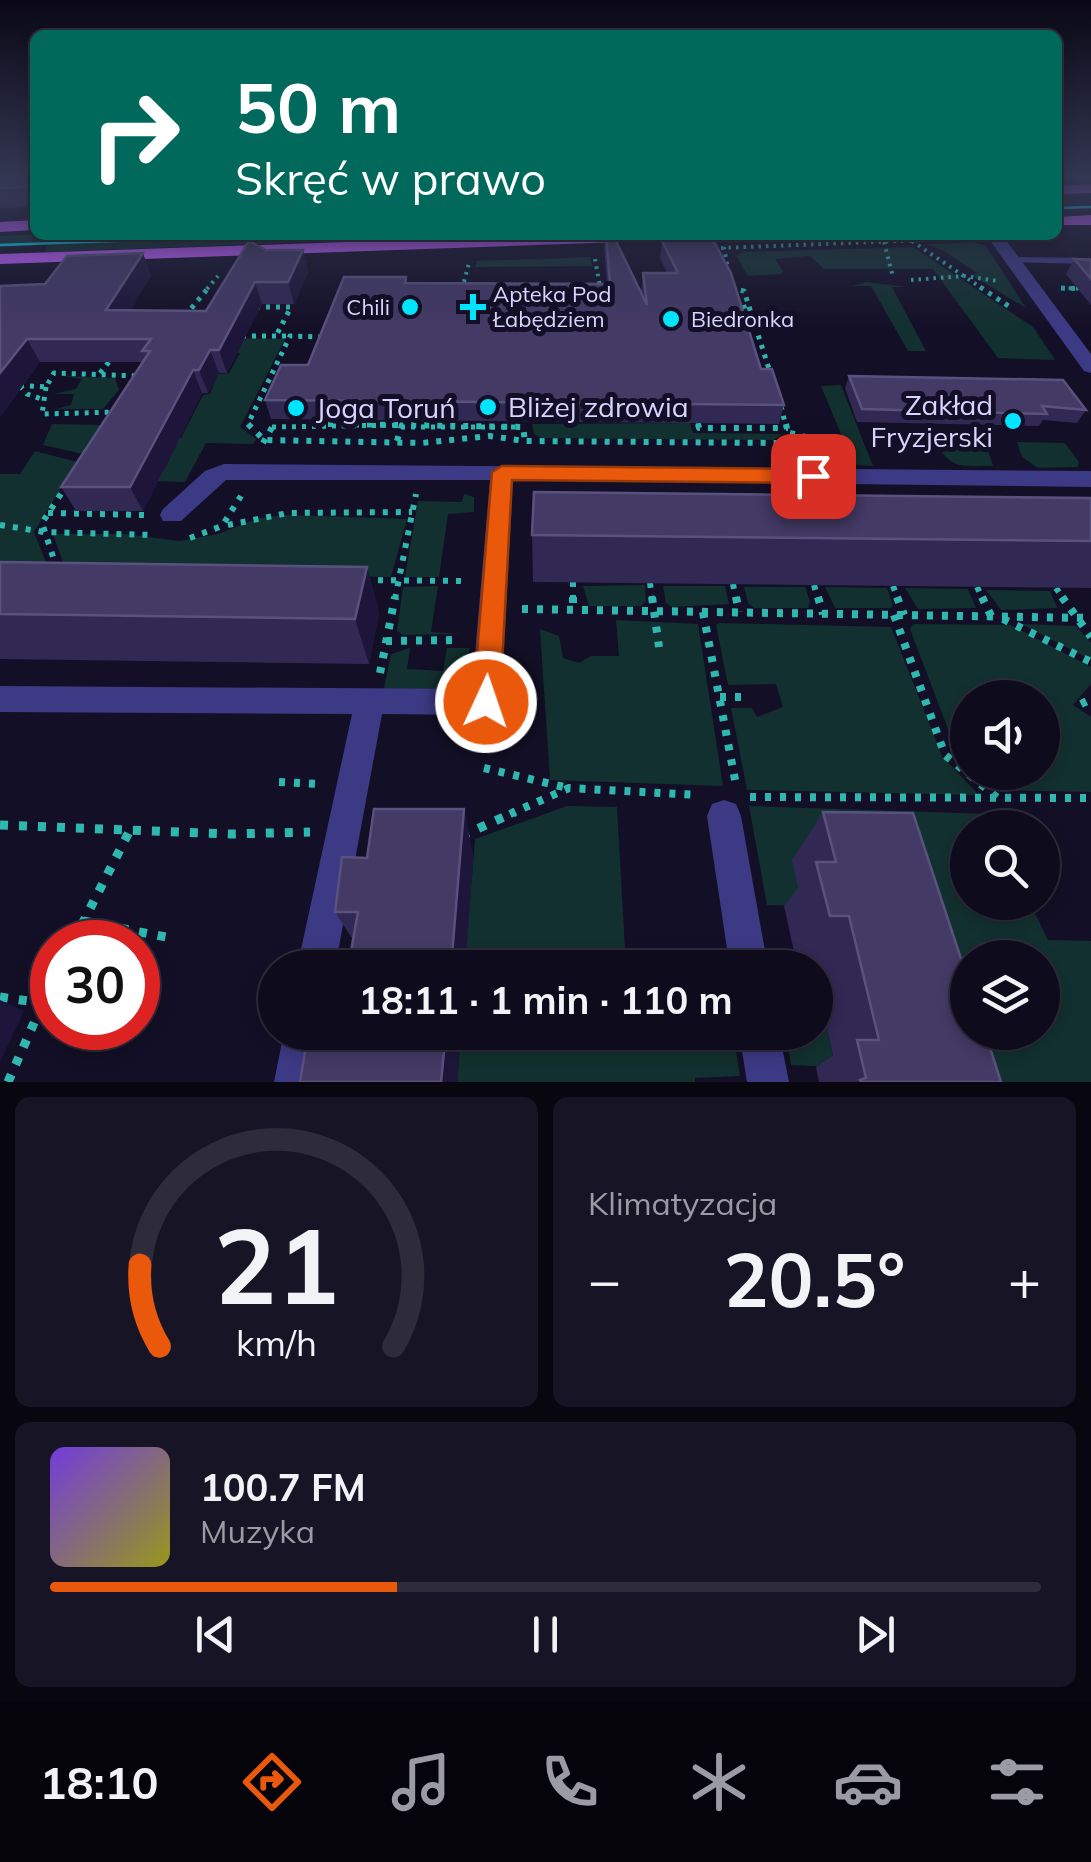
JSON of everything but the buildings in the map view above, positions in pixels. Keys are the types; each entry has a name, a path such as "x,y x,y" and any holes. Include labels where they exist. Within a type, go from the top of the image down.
{"main road":[{"path":"0,259 536,240"}],"street":[{"path":"997,240 1091,367"},
{"path":"172,516 213,476 234,471 1091,478"},
{"path":"0,699 486,702 502,472"},
{"path":"320,950 369,702"},
{"path":"731,807 747,950"},
{"path":"295,1082 301,1050"},
{"path":"763,1050 768,1082"}],"lane":[{"path":"1010,260 1091,261"}],"path":[{"path":"732,288 724,248 912,241 1026,317"},
{"path":"884,242 894,277"},
{"path":"585,290 600,291 594,252"},
{"path":"461,298 470,257"},
{"path":"181,321 226,266"},
{"path":"911,280 964,276 1014,283"},
{"path":"290,336 248,424 264,440 428,442 490,436 524,441 786,442 790,433 747,297 742,290 713,288"},
{"path":"1050,288 1091,289"},
{"path":"445,290 478,290"},
{"path":"256,296 250,307 291,306"},
{"path":"738,320 748,320 743,303 734,303 731,298 747,297"},
{"path":"276,336 295,298"},
{"path":"241,336 322,337 327,324"},
{"path":"744,339 760,340"},
{"path":"100,374 108,362"},
{"path":"125,389 149,362"},
{"path":"748,362 767,362"},
{"path":"48,364 54,373"},
{"path":"277,364 291,372"},
{"path":"54,373 150,376"},
{"path":"54,373 46,387 42,414 124,412"},
{"path":"269,380 287,380"},
{"path":"0,384 46,387"},
{"path":"20,385 26,394 44,400"},
{"path":"104,427 119,400"},
{"path":"698,423 699,428 788,428"},
{"path":"397,441 402,425 523,424 524,441"},
{"path":"369,702 378,682 428,442"},
{"path":"40,574 60,574 42,523 67,485"},
{"path":"227,525 288,513 412,512"},
{"path":"48,513 172,516"},
{"path":"358,580 398,581 573,610 1091,618"},
{"path":"573,582 573,610"},
{"path":"650,583 658,647"},
{"path":"734,584 739,612"},
{"path":"814,585 823,614"},
{"path":"893,586 946,755 1000,800"},
{"path":"977,587 994,616 1091,662"},
{"path":"1056,588 1091,637"},
{"path":"703,612 720,697 731,807"},
{"path":"386,641 430,640"},
{"path":"720,697 745,698"},
{"path":"1081,704 1091,699"},
{"path":"484,768 570,788 731,807 1091,798"},
{"path":"454,839 570,788"},
{"path":"0,824 232,834 346,830"},
{"path":"85,920 130,830"},
{"path":"160,936 171,938"},
{"path":"0,997 30,1001"},
{"path":"8,1082 30,1031"}],"green space":[{"path":"30,234 30,240 363,240 44,252 48,245 0,247 0,236"},
{"path":"974,242 986,246 1026,308 971,275 977,273 942,250 926,244"},
{"path":"913,247 1033,327 1055,360 998,358 933,269 824,269 810,256 775,259 781,274 748,276 736,256 744,252"},
{"path":"590,257 592,266 475,267 477,261"},
{"path":"866,282 907,287 892,287 926,351 908,351 871,286 852,286"},
{"path":"173,337 285,339 240,427 256,439 253,444 206,443 185,482 153,481 157,472 163,472 177,444 175,438 181,438 203,395 210,394 218,374 229,373 240,353 215,352"},
{"path":"62,376 115,378 119,390 103,409 55,409 71,405 74,394 53,394 76,389 82,379"},
{"path":"841,385 873,466 854,465 821,386"},
{"path":"690,423 693,433 782,434 774,440 541,438 534,434 532,424"},
{"path":"52,424 102,425 83,454 43,445"},
{"path":"932,437 971,440 987,447 993,466 956,464"},
{"path":"1017,442 1065,443 1079,462 1078,467 1038,468 1022,457"},
{"path":"35,451 77,462 34,532 49,570 0,569 0,474 20,474"},
{"path":"464,494 474,497 474,512 448,514 439,577 405,577 418,501 462,502"},
{"path":"287,515 407,519 391,577 66,571 53,534 125,534 179,541 218,534 259,518"},
{"path":"645,585 646,601 641,606 589,606 583,586"},
{"path":"438,586 431,632 463,634 403,635 397,631 403,587"},
{"path":"663,586 725,586 729,604 672,607 666,603"},
{"path":"744,587 805,587 810,602 808,608 754,608 748,603"},
{"path":"825,587 887,588 893,605 835,608"},
{"path":"905,588 968,589 976,608 918,609"},
{"path":"986,590 1050,591 1057,608 1001,610"},
{"path":"616,620 698,624 723,786 550,780 540,629 559,636 563,658 579,663 591,656 619,656"},
{"path":"913,624 1011,625 1091,667 1091,684 1073,705 1091,717 1091,792 998,790 1060,790 1060,680 950,680 950,735 910,629"},
{"path":"1021,624 1076,626 1091,643 1091,660"},
{"path":"716,625 891,627 942,756 950,764 950,790 974,790 979,795 747,790 731,708 752,708 757,717 783,707 776,684 728,685"},
{"path":"410,648 407,669 443,671 447,648 470,648 464,664 448,683 425,691 383,693 391,654"},
{"path":"567,806 617,807 625,950 466,950 475,839"},
{"path":"749,806 950,813 950,920 1038,920 1048,940 950,940 950,1050 1060,1050 1060,940 1091,941 1091,1082 933,1082 802,906 767,905"},
{"path":"460,1050 736,1050 740,1076 695,1078 695,1082 457,1082"},
{"path":"789,1050 832,1050 835,1067 791,1065"}],"tram line":[{"path":"0,245 143,240"}],"place":[{"name":"Chili","path":"410,307"},
{"name":"Apteka Pod Łabędziem","path":"473,307"},
{"name":"Biedronka","path":"671,319"},
{"name":"Bliżej zdrowia","path":"488,407"},
{"name":"Joga Toruń","path":"296,408"},
{"name":"Zakład Fryzjerski","path":"1013,421"}],"route":[{"path":"486,702 502,472 813,476"}]}
